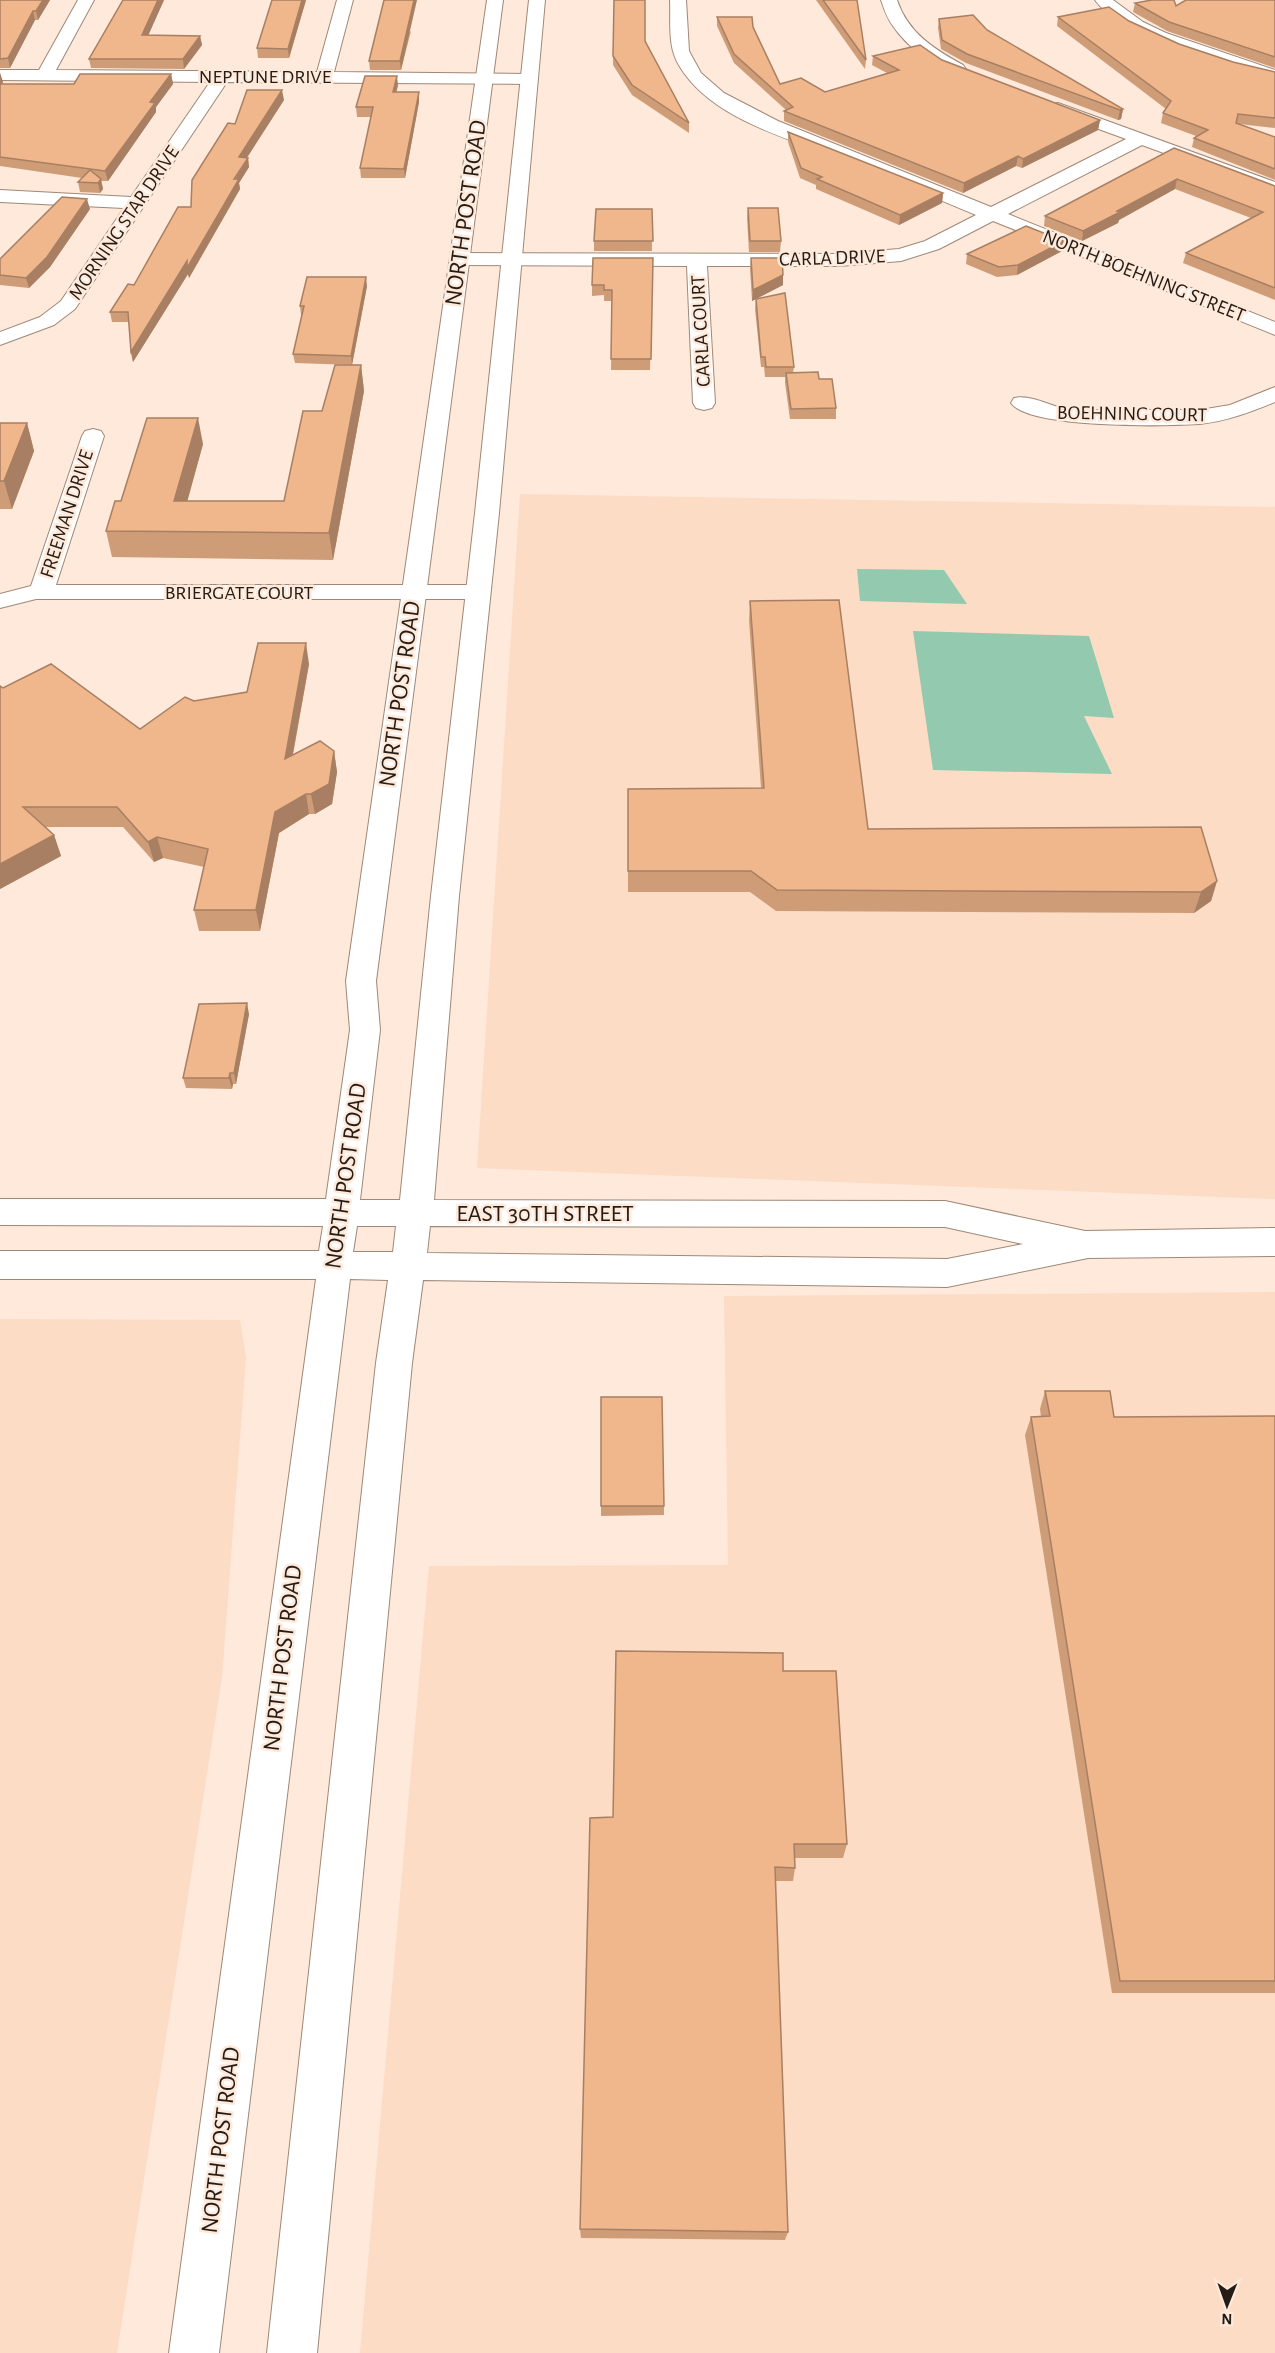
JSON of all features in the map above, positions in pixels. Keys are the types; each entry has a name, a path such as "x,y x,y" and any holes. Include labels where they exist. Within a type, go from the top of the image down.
{"main road":[{"path":"44,76 86,0"},
{"path":"324,78 345,0"},
{"name":"NORTH POST ROAD","path":"194,2353 365,1030 361,981 495,0"},
{"name":"NORTH POST ROAD","path":"292,2353 394,1363 415,1213 445,896 537,0"},
{"name":"NORTH BOEHNING STREET","path":"678,0 679,43 683,56 699,80 723,100 756,118 1275,329"},
{"path":"889,0 897,22 917,43 948,64 970,75"},
{"path":"1103,0 1126,19 1152,33 1275,76"},
{"name":"NEPTUNE DRIVE","path":"0,75 529,79"},
{"name":"MORNING STAR DRIVE","path":"0,339 47,321 69,305 222,77"},
{"path":"1045,103 1275,188"},
{"name":"CARLA DRIVE","path":"460,259 857,260 901,255 932,245 1142,138"},
{"path":"0,195 138,203"},
{"name":"CARLA COURT","path":"697,260 704,403"},
{"name":"BOEHNING COURT","path":"1023,403 1051,414 1071,417 1180,418 1218,415 1251,405 1275,394"},
{"name":"FREEMAN DRIVE","path":"41,592 93,436"},
{"name":"BRIERGATE COURT","path":"0,601 41,592 478,592"},
{"name":"EAST 30TH STREET","path":"0,1212 945,1214 1088,1244"},
{"name":"EAST 30TH STREET","path":"0,1265 334,1265 722,1272 947,1273 1088,1244 1275,1242"}],"shaded area":[{"path":"520,494 1275,507 1275,1199 477,1168"},
{"path":"1275,1292 1275,2353 360,2353 429,1566 728,1565 724,1296"},
{"path":"0,1319 240,1320 246,1358 222,1677 117,2353 0,2353"}],"green space":[{"path":"857,569 944,570 967,604 860,601"},
{"path":"913,631 1089,636 1114,718 1084,716 1112,774 933,770"}],"building":[{"path":"0,0 43,0 36,11 33,11 8,58 0,59"},
{"path":"123,0 158,0 142,35 200,36 183,59 89,59"},
{"path":"272,0 302,0 288,49 257,48"},
{"path":"384,0 414,0 400,61 369,61"},
{"path":"614,0 645,0 645,41 689,123 632,85 613,56"},
{"path":"823,0 857,0 866,60"},
{"path":"1174,0 1176,6 1186,0 1275,0 1275,57 1169,22 1135,3"},
{"path":"1109,7 1129,21 1179,44 1233,62 1275,72 1275,118 1238,114 1236,123 1275,137 1275,169 1194,138 1208,130 1163,113 1171,101 1058,17"},
{"path":"973,15 987,30 1123,109 1120,110 967,54 942,40 939,19"},
{"path":"717,17 752,17 753,27 780,84 801,78 825,92 899,70 873,56 920,45 942,60 1100,120 1023,159 1018,156 964,183 784,111 793,107 734,54"},
{"path":"80,74 171,74 150,102 155,103 105,171 0,157 0,84 74,84"},
{"path":"365,76 397,76 393,92 419,92 404,169 360,168 373,107 356,107"},
{"path":"247,90 282,90 239,157 248,158 234,179 239,179 187,268 187,261 131,352 128,312 110,312 128,284 134,285 178,207 191,207 192,180 228,123 235,124"},
{"path":"788,132 943,193 900,215 817,179 822,177 801,168"},
{"path":"1174,148 1275,186 1275,288 1186,253 1263,212 1177,179 1083,231 1045,216"},
{"path":"90,170 101,179 98,183 78,182"},
{"path":"62,197 87,199 47,257 26,278 0,275 0,259"},
{"path":"748,208 778,208 781,241 750,241"},
{"path":"596,209 652,209 653,241 594,241"},
{"path":"1026,226 1064,241 1018,265 999,267 967,254"},
{"path":"593,258 653,258 651,359 611,359 612,290 604,290 604,285 592,285"},
{"path":"751,258 782,258 783,275 753,290"},
{"path":"307,277 366,277 351,356 293,354 304,306 300,306"},
{"path":"785,293 794,367 766,367 765,357 761,357 756,299"},
{"path":"335,365 361,365 329,533 106,531 115,501 121,501 147,418 198,418 174,501 284,501 303,411 322,411"},
{"path":"818,372 819,379 832,379 836,408 791,409 786,373"},
{"path":"0,423 27,423 4,481 0,481"},
{"path":"839,600 868,829 1201,827 1217,881 1201,892 777,890 751,871 628,871 628,789 764,788 750,601"},
{"path":"258,643 306,643 285,759 320,741 334,751 329,784 275,812 256,910 194,910 208,849 157,837 148,842 117,807 23,807 54,835 0,864 0,686 3,688 51,664 140,729 185,697 194,701 247,692"},
{"path":"247,1003 234,1073 230,1073 229,1078 183,1078 199,1004"},
{"path":"1045,1391 1110,1391 1114,1417 1275,1416 1275,1981 1120,1981 1031,1417 1050,1416"},
{"path":"601,1397 662,1397 664,1506 601,1506"},
{"path":"616,1651 783,1653 783,1671 836,1671 847,1844 794,1844 795,1868 775,1867 788,2232 580,2229 590,1818 613,1817"}]}
